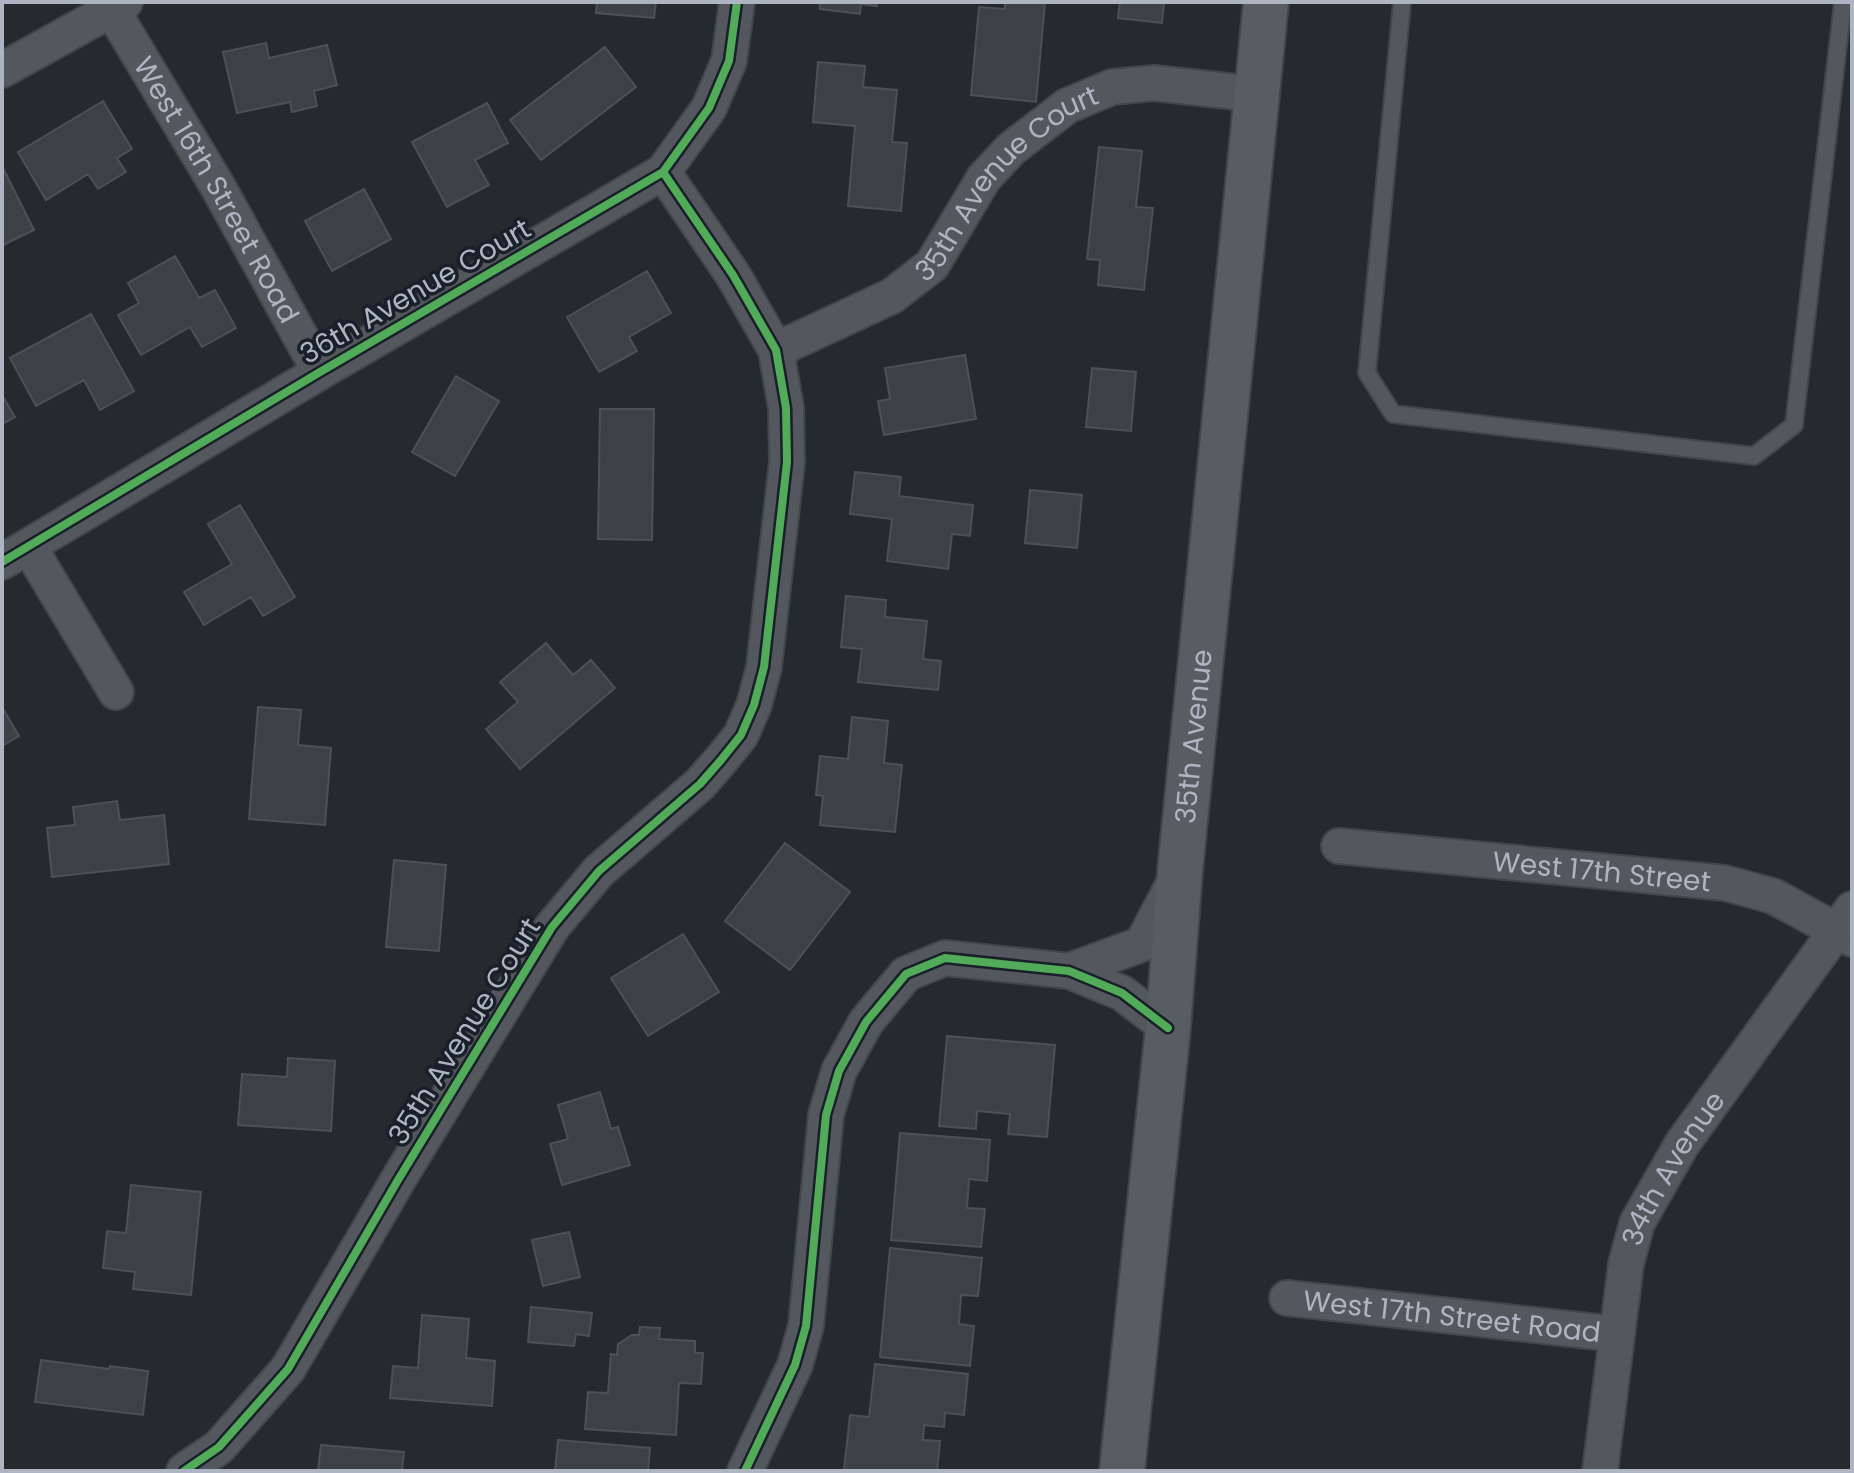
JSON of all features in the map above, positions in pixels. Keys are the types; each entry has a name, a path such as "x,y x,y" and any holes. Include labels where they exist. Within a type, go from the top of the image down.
{"main road":[{"name":"35th Avenue","path":"1122,1471 1168,1028 1180,871 1266,2"}],"street":[{"name":"36th Avenue Court","path":"15,555 663,172 709,108 729,61 737,2"},
{"path":"2,70 119,6"},
{"name":"West 16th Street Road","path":"119,6 320,372"},
{"name":"35th Avenue Court","path":"776,350 892,296 932,265 984,178 1011,149 1067,106 1112,87 1154,83 1255,94"},
{"name":"35th Avenue Court","path":"184,1471 219,1447 288,1369 398,1180 552,927 599,871 700,784 741,735 754,705 764,667 787,462 786,408 776,350 733,275 663,172"},
{"path":"15,555 116,692"},
{"name":"West 17th Street","path":"1339,846 1725,883 1773,896 1847,925"},
{"path":"1069,971 1142,944 1180,871"},
{"name":"34th Avenue","path":"1600,1471 1626,1264 1637,1223 1691,1131 1847,925"},
{"path":"745,1471 795,1365 806,1326 826,1115 839,1071 866,1022 906,974 945,958 1069,971 1122,993 1168,1028"},
{"name":"West 17th Street Road","path":"1287,1298 1616,1334"}],"lane":[{"path":"1402,2 1367,373 1393,414 1754,456 1794,425 1843,2"}],"building":[{"path":"597,2 656,2 654,18 596,13"},
{"path":"820,2 877,2 877,6 861,4 860,14 820,9"},
{"path":"1005,2 1045,2 1036,102 971,95 979,7 1005,9"},
{"path":"1120,2 1164,2 1162,23 1118,18"},
{"path":"266,43 269,58 327,45 337,85 314,91 317,106 292,112 290,102 237,113 223,52"},
{"path":"605,47 636,87 541,160 510,120"},
{"path":"818,62 865,66 863,87 897,90 892,142 907,143 901,211 848,206 855,126 813,122"},
{"path":"103,101 132,149 117,158 126,172 98,189 88,174 46,200 18,152"},
{"path":"487,103 508,143 475,160 489,185 447,207 412,142"},
{"path":"1099,147 1142,151 1136,207 1153,208 1144,290 1098,285 1100,260 1087,259"},
{"path":"2,166 34,230 3,245 2,244"},
{"path":"364,189 391,239 332,271 305,221"},
{"path":"175,256 199,298 215,290 236,328 202,347 190,327 141,355 118,315 139,303 128,283"},
{"path":"647,271 671,313 629,337 637,351 599,372 567,317"},
{"path":"91,314 134,391 100,410 84,380 36,406 10,358"},
{"path":"965,355 976,419 884,435 878,401 890,399 885,368"},
{"path":"1092,368 1136,372 1131,431 1086,427"},
{"path":"456,376 499,401 455,476 412,452"},
{"path":"2,395 15,417 2,424"},
{"path":"600,409 654,409 652,540 598,539"},
{"path":"855,472 901,477 899,496 973,505 970,536 952,534 948,569 887,561 892,519 850,514"},
{"path":"1030,490 1082,495 1077,548 1025,543"},
{"path":"240,505 295,597 263,616 251,597 204,625 184,592 232,564 208,524"},
{"path":"846,596 886,600 885,617 927,621 923,659 941,661 938,690 858,682 862,649 841,647"},
{"path":"546,643 573,675 591,660 615,688 520,769 486,729 518,702 500,682"},
{"path":"2,707 19,736 2,746"},
{"path":"258,707 301,710 298,745 331,748 325,825 249,819"},
{"path":"852,717 888,721 884,763 902,765 895,832 820,825 823,796 816,795 820,756 848,759"},
{"path":"117,801 120,820 164,815 169,864 52,877 47,828 75,825 73,807"},
{"path":"785,843 850,892 790,970 725,921"},
{"path":"394,860 446,865 439,951 386,947"},
{"path":"683,934 719,992 648,1036 611,978"},
{"path":"947,1036 1055,1045 1047,1137 1008,1134 1010,1114 977,1111 976,1129 939,1126"},
{"path":"288,1058 335,1061 331,1131 238,1125 242,1074 287,1077"},
{"path":"600,1092 611,1129 618,1127 630,1165 562,1185 550,1144 568,1139 558,1105"},
{"path":"900,1133 990,1140 987,1181 969,1179 967,1208 985,1209 981,1247 891,1240"},
{"path":"131,1185 201,1192 191,1295 133,1289 135,1272 103,1268 107,1231 126,1233"},
{"path":"569,1232 580,1277 543,1286 532,1240"},
{"path":"890,1248 982,1258 978,1296 961,1295 959,1324 974,1326 970,1366 880,1357"},
{"path":"531,1307 592,1313 589,1336 576,1334 574,1346 528,1342"},
{"path":"422,1315 469,1319 466,1358 495,1361 492,1406 390,1398 393,1366 418,1368"},
{"path":"640,1327 660,1328 659,1339 695,1341 695,1353 703,1353 701,1384 679,1383 676,1435 585,1429 588,1392 608,1393 611,1354 617,1355 618,1344 632,1335 639,1335"},
{"path":"41,1360 148,1371 143,1415 35,1402"},
{"path":"875,1364 968,1374 964,1415 945,1413 944,1427 924,1425 923,1440 940,1441 937,1471 844,1470 850,1415 869,1417"},
{"path":"558,1440 650,1448 648,1471 555,1471"},
{"path":"321,1445 404,1452 402,1471 318,1471"}],"cycle path":[{"path":"2,562 663,172 709,108 729,61 737,2"},
{"path":"184,1471 219,1447 288,1369 398,1180 552,927 599,871 700,784 741,735 754,705 764,667 787,462 786,408 776,350 733,275 663,172"},
{"path":"745,1471 795,1365 806,1326 826,1115 839,1071 866,1022 906,974 945,958 1069,971 1122,993 1168,1028"}]}
